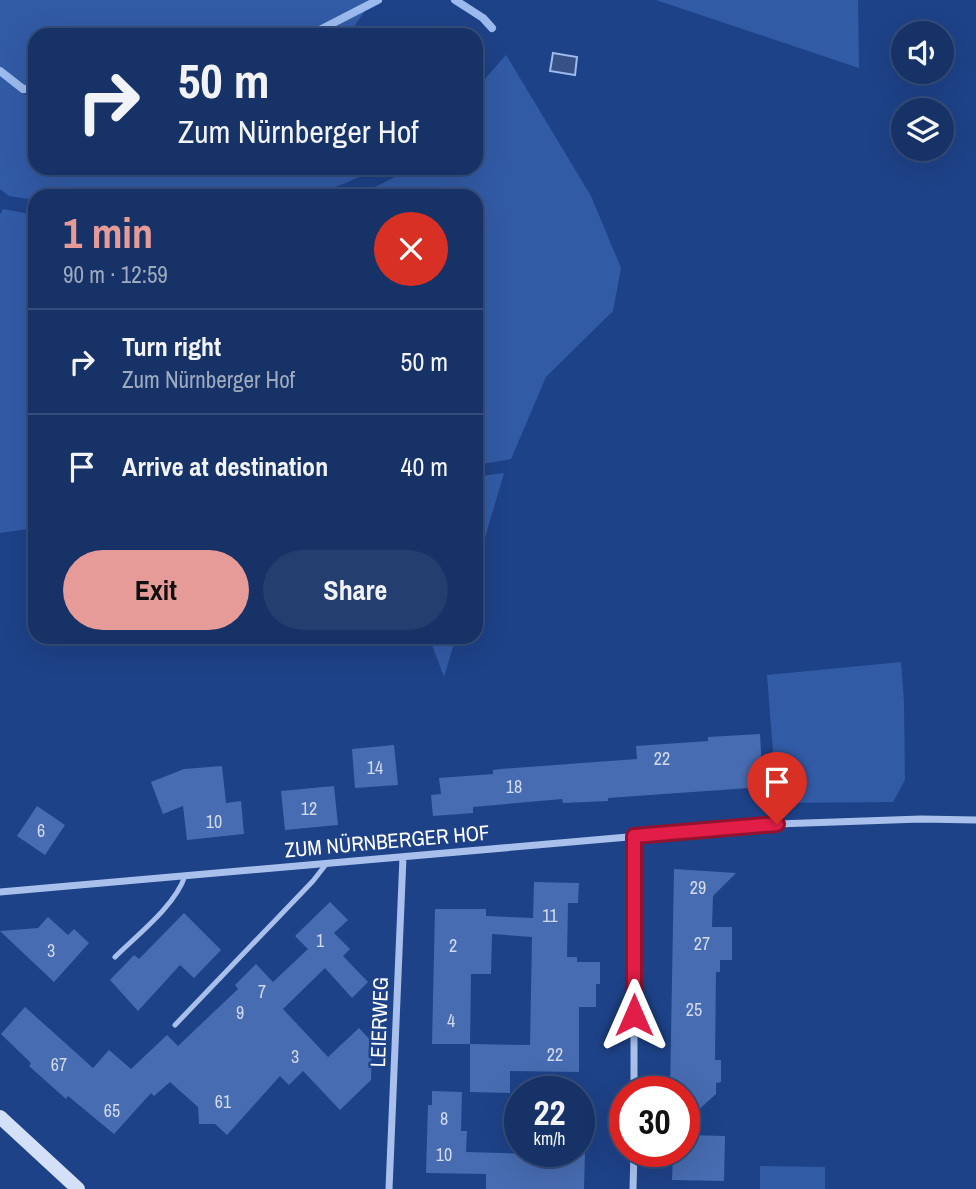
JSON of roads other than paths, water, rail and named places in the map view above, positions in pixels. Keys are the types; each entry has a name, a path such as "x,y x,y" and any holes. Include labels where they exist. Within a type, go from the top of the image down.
{"main road":[{"path":"0,1117 78,1189"}],"street":[{"name":"ZUM NÜRNBERGER HOF","path":"0,892 777,824 921,819 976,820"},
{"path":"634,836 634,1076"},
{"name":"LEIERWEG","path":"389,1189 404,857"},
{"path":"633,1189 634,1167"}],"lane":[{"path":"175,1025 313,881 327,863"},
{"path":"115,957 174,899 185,876"}],"waterway":[{"path":"324,28 378,0"},
{"path":"455,0 483,18 492,28"},
{"path":"0,71 23,89 28,89"}]}
